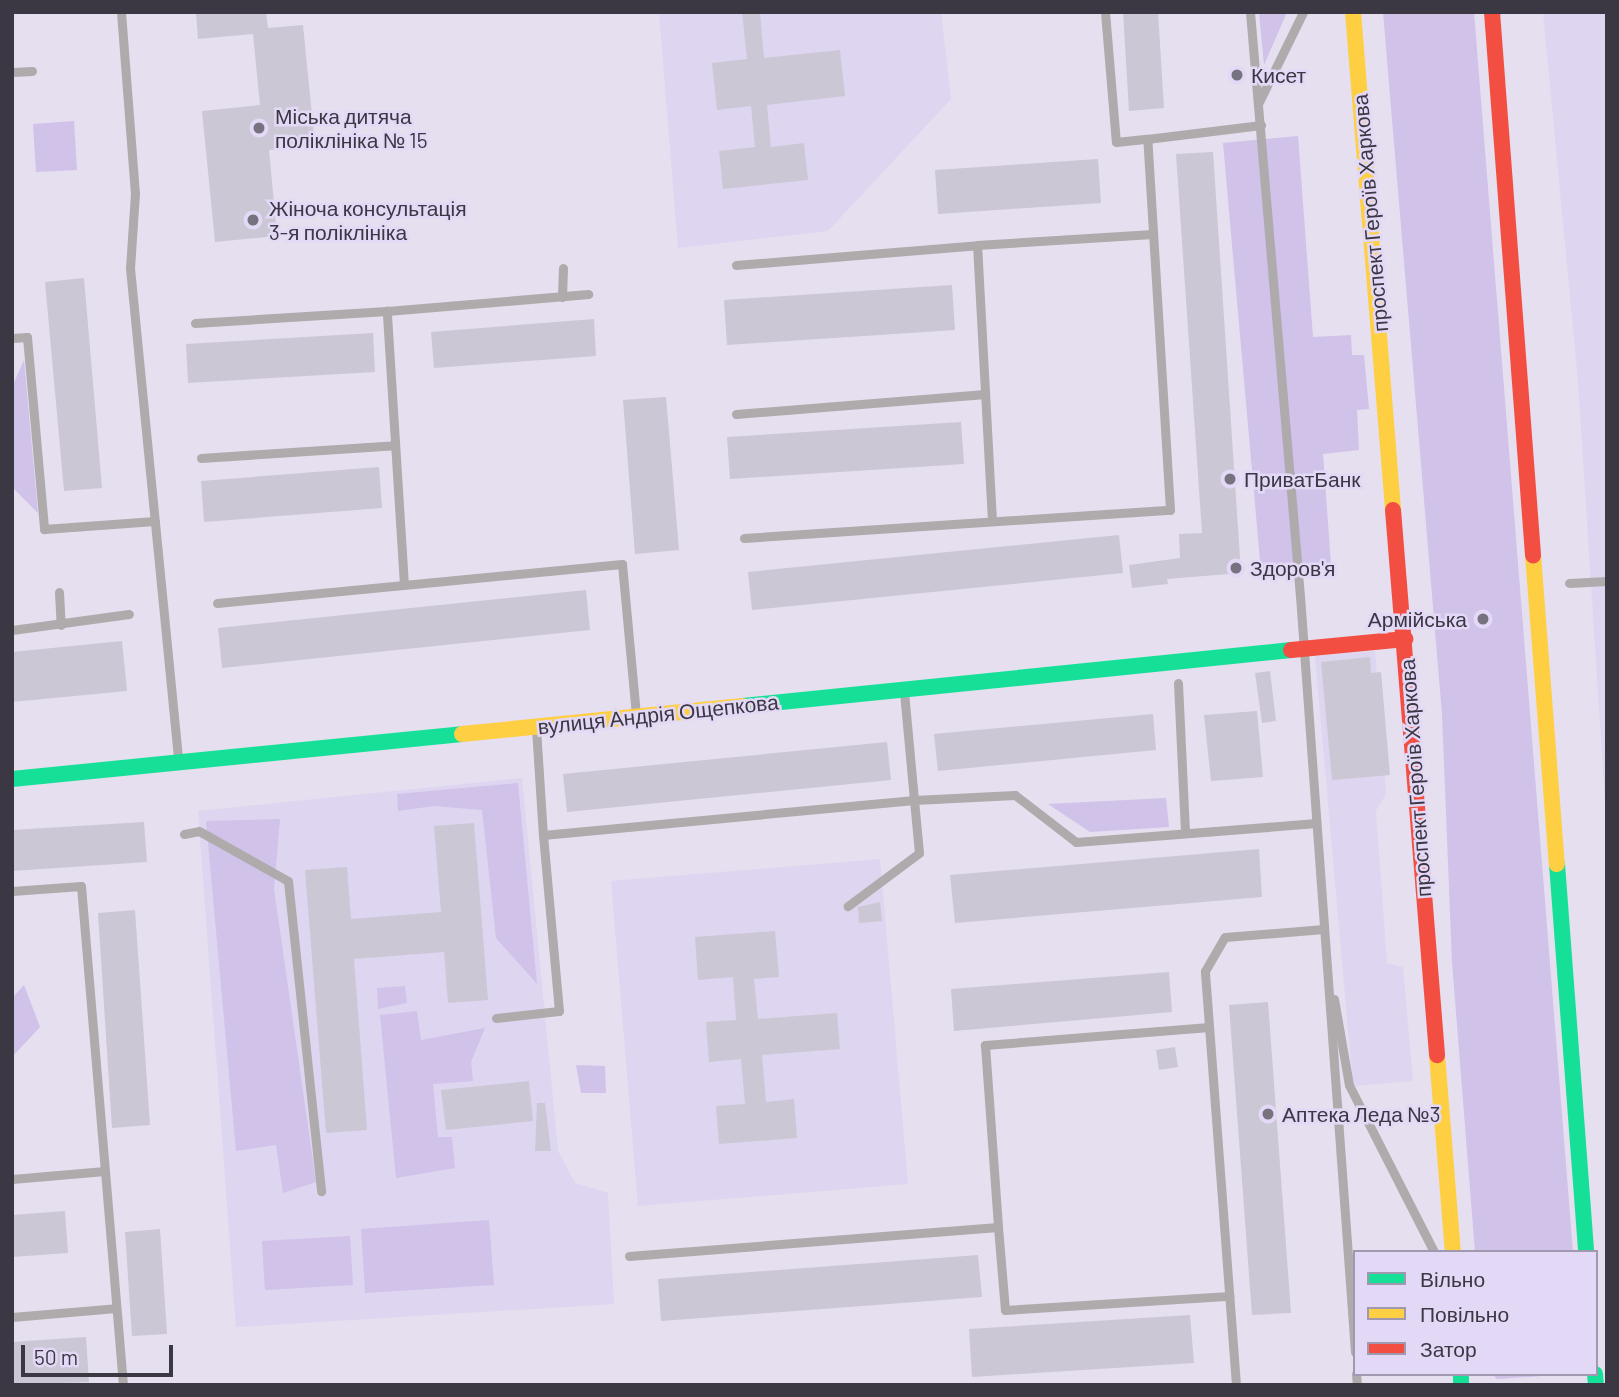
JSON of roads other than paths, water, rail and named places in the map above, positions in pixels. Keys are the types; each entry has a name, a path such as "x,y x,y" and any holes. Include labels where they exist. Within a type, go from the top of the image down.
{"main road":[{"name":"проспект Героїв Харкова","path":"1353,12 1452,1250"},
{"path":"1492,12 1586,1250"},
{"name":"вулиця Андрія Ощепкова","path":"12,779 1405,639"}],"lane":[{"path":"121,12 135,193 130,268 178,762"},
{"path":"1105,12 1116,142 1261,125"},
{"path":"1250,12 1303,649 1353,1325"},
{"path":"1259,103 1303,12"},
{"path":"12,72 32,71"},
{"path":"744,538 1170,510 1147,139"},
{"path":"736,265 1153,234"},
{"path":"977,245 992,521"},
{"path":"562,297 563,268"},
{"path":"195,323 387,311 588,294"},
{"path":"387,311 404,585"},
{"path":"12,338 27,337 44,529 155,521"},
{"path":"736,414 985,394"},
{"path":"201,458 396,445"},
{"path":"217,603 622,564 636,716"},
{"path":"1569,583 1607,581"},
{"path":"60,592 61,625"},
{"path":"12,630 129,614"},
{"path":"1178,683 1185,833"},
{"path":"848,906 919,853 904,690"},
{"path":"496,1018 559,1010 536,726"},
{"path":"543,835 914,800 1014,795 1076,842 1316,823"},
{"path":"184,834 200,831 288,881 321,1191"},
{"path":"12,891 81,886 123,1385"},
{"path":"1236,1385 1205,971 1225,937 1324,929"},
{"path":"1325,947 1349,1085 1433,1250"},
{"path":"1209,1027 985,1045 998,1227 1005,1310 1230,1296"},
{"path":"12,1178 105,1171"},
{"path":"629,1256 998,1227"},
{"path":"12,1317 116,1308"}],"place":[{"name":"Кисет","path":"1237,75"},
{"name":"Міська дитяча поліклініка № 15","path":"259,128"},
{"name":"Жіноча консультація 3-я поліклініка","path":"253,220"},
{"name":"ПриватБанк","path":"1230,479"},
{"name":"Здоров'я","path":"1236,568"},
{"name":"Армійська","path":"1483,619"},
{"name":"Аптека Леда №3","path":"1268,1114"}]}
